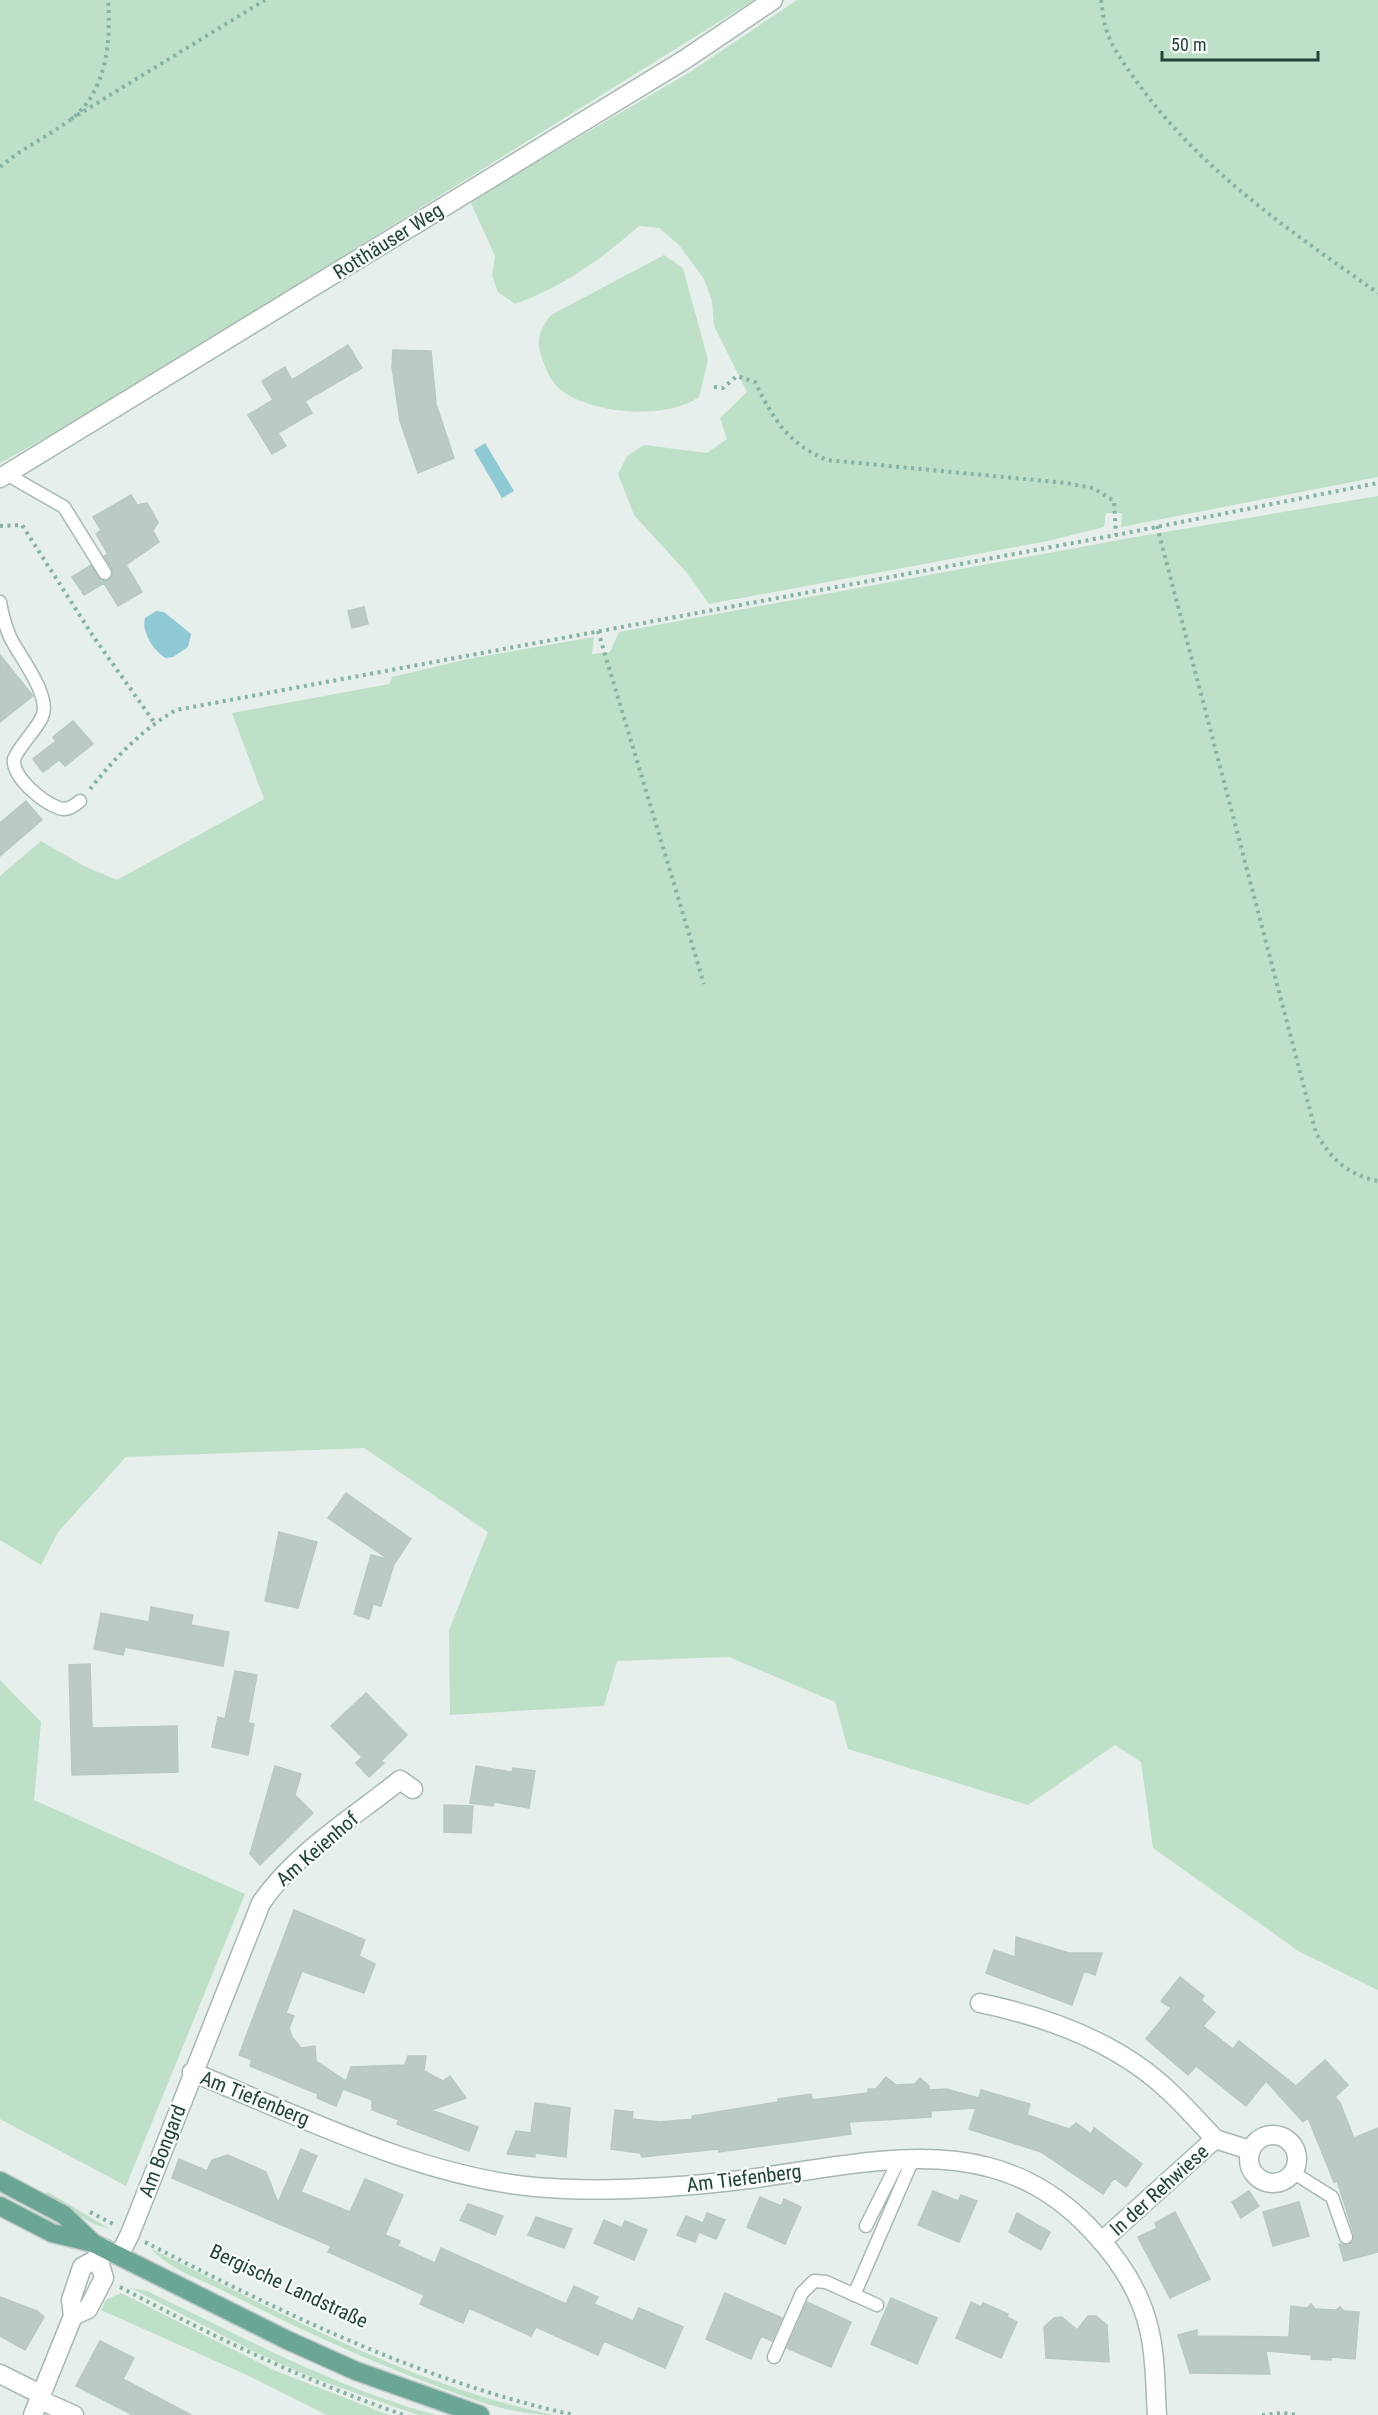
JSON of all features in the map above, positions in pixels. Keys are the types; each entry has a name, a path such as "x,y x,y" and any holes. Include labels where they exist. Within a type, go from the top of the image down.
{"main road":[{"path":"0,2181 64,2215 103,2251"},
{"path":"0,2206 52,2233 103,2251 346,2366 400,2388 480,2415"}],"street":[{"name":"Rotthäuser Weg","path":"4,476 684,60 773,0"},
{"name":"Am Keienhof","path":"243,1945 261,1903 273,1886 400,1780 413,1789"},
{"name":"Am Bongard","path":"74,2316 71,2300 82,2267 130,2234 243,1945"},
{"name":"In der Rehwiese","path":"980,2003 1050,2020 1116,2054 1147,2073 1170,2092 1215,2139 1250,2150"},
{"name":"Am Tiefenberg","path":"192,2072 390,2151 466,2175 533,2187 596,2190 659,2188 906,2159 967,2162 998,2168 1049,2193 1077,2213 1119,2262 1137,2294 1149,2329 1157,2415"},
{"path":"1275,2134 1285,2137 1293,2144 1298,2163 1294,2173 1287,2180 1267,2183 1251,2170 1250,2150 1256,2141 1264,2136 1275,2134"},
{"name":"In der Rehwiese","path":"1102,2241 1215,2139"},
{"path":"38,2404 74,2316 88,2309 104,2278 103,2251"},
{"path":"0,2374 38,2404 74,2415"}],"lane":[{"path":"4,476 64,507 105,573"},
{"path":"0,602 3,621 44,701 44,715 14,759 18,779 59,808 70,808 80,801"},
{"path":"866,2226 906,2159"},
{"path":"854,2295 906,2159"},
{"path":"1294,2173 1332,2198 1346,2237"},
{"path":"774,2357 802,2293 814,2281 826,2282 877,2306"}],"path":[{"path":"71,119 90,98 101,74 110,39 108,0"},
{"path":"0,167 17,151 265,0"},
{"path":"1101,0 1106,31 1117,53 1145,94 1190,145 1260,206 1378,292"},
{"path":"714,387 723,388 737,376 755,382 776,422 806,451 827,460 1066,483 1093,488 1114,501 1116,535"},
{"path":"80,801 112,762 154,722 176,710 1116,535 1378,483"},
{"path":"0,526 22,525 93,636 154,722"},
{"path":"1157,526 1316,1133 1329,1156 1363,1178 1378,1181"},
{"path":"598,631 704,984"},
{"name":"Bergische Landstraße","path":"88,2211 252,2294 400,2362 489,2394 574,2415"},
{"path":"104,2278 259,2358 350,2397 404,2415"},
{"path":"1262,2415 1283,2413 1297,2415"}],"green space":[{"path":"0,0 754,0 101,407 0,463"},
{"path":"797,0 1378,0 1378,477 1121,527 1122,513 1106,513 1104,527 1048,541 709,604 687,573 634,515 618,474 627,456 644,445 707,453 727,439 720,418 747,392 714,326 712,301 704,279 679,245 659,228 639,226 581,271 515,304 498,292 492,276 495,256 470,201 690,72"},
{"path":"664,255 683,268 708,360 699,397 668,409 630,411 592,405 562,391 548,373 539,348 541,331 551,315"},
{"path":"1378,496 1378,1990 1300,1952 1153,1848 1141,1762 1115,1745 1028,1805 848,1749 835,1702 729,1657 617,1661 604,1706 450,1715 449,1630 488,1532 364,1448 126,1457 58,1532 41,1565 0,1540 0,876 41,841 86,867 117,880 264,799 232,713 389,684 392,677 468,659 594,637 592,654 610,652 619,632 1141,536"},
{"path":"0,1680 41,1722 34,1800 245,1894 126,2186 0,2119"},
{"path":"48,2192 110,2229 96,2225 43,2196"},
{"path":"151,2249 298,2322 398,2366 449,2386 554,2415 522,2412 491,2405 379,2363 186,2274"},
{"path":"131,2288 147,2291 253,2343 361,2390 436,2415 418,2415 313,2378 253,2351"},
{"path":"121,2293 276,2371 389,2415 327,2415 249,2376 101,2310 106,2300"}],"water":[{"path":"485,443 514,491 502,498 474,450"},
{"path":"156,611 164,612 191,634 188,647 173,657 166,658 161,655 147,635 145,618"}],"building":[{"path":"348,345 362,368 305,401 312,413 278,433 286,446 272,454 248,415 273,400 262,381 285,367 292,380"},
{"path":"393,350 431,351 436,404 454,458 418,473 400,421 392,367"},
{"path":"131,495 137,505 147,503 158,522 153,531 159,542 126,565 142,592 118,606 104,583 84,595 72,577 91,565 101,580 106,581 112,577 112,569 104,556 108,554 96,534 101,530 93,517"},
{"path":"364,607 368,624 352,628 348,611"},
{"path":"0,655 33,696 0,722"},
{"path":"73,721 93,744 65,766 59,760 43,772 33,759 56,741 53,737"},
{"path":"26,801 42,820 0,856 0,823"},
{"path":"346,1493 411,1539 394,1564 381,1606 373,1604 369,1619 354,1614 371,1555 388,1559 328,1518"},
{"path":"279,1532 317,1542 298,1608 265,1601"},
{"path":"151,1607 193,1615 191,1625 229,1632 223,1666 125,1647 123,1655 94,1649 101,1613 149,1622"},
{"path":"90,1664 92,1728 177,1726 178,1772 72,1775 69,1665"},
{"path":"235,1671 257,1675 248,1723 254,1724 248,1755 212,1747 218,1717 225,1719"},
{"path":"366,1693 407,1735 381,1761 384,1763 369,1777 356,1763 362,1757 331,1726"},
{"path":"275,1766 301,1774 295,1795 313,1813 260,1865 250,1854"},
{"path":"476,1766 512,1772 513,1768 535,1771 529,1808 494,1802 493,1806 470,1803"},
{"path":"444,1805 473,1806 471,1833 444,1832"},
{"path":"294,1910 365,1940 359,1956 375,1964 364,1993 302,1971 286,2013 294,2016 289,2028 292,2037 301,2048 315,2046 316,2061 346,2081 351,2067 405,2065 408,2056 426,2056 424,2071 443,2081 450,2076 466,2098 431,2110 478,2127 469,2151 397,2124 399,2120 372,2110 372,2100 343,2089 336,2106 317,2098 318,2094 250,2066 252,2060 239,2055"},
{"path":"1016,1937 1069,1953 1102,1953 1095,1975 1084,1971 1072,2005 986,1973 994,1950 1015,1957"},
{"path":"1180,1977 1204,1996 1201,2000 1215,2012 1203,2026 1233,2049 1239,2041 1296,2086 1325,2060 1348,2085 1335,2097 1340,2103 1354,2138 1378,2128 1378,2252 1344,2261 1339,2244 1349,2245 1354,2234 1337,2181 1334,2182 1308,2118 1303,2122 1266,2081 1246,2106 1196,2066 1188,2075 1146,2039 1171,2008 1161,2001"},
{"path":"886,2077 896,2085 915,2084 920,2078 929,2086 929,2090 946,2089 979,2098 981,2090 1030,2104 1027,2115 1069,2129 1076,2123 1091,2134 1094,2128 1142,2164 1126,2187 1114,2178 1103,2194 1041,2152 969,2129 976,2108 931,2111 931,2117 849,2122 851,2134 719,2152 718,2149 642,2157 640,2153 611,2149 615,2110 633,2112 632,2119 660,2122 693,2119 692,2116 778,2102 778,2099 811,2094 812,2100 868,2093 868,2089 876,2089"},
{"path":"535,2103 570,2108 566,2157 535,2153 535,2157 507,2154 516,2131 531,2133"},
{"path":"301,2149 317,2156 301,2192 350,2212 365,2179 403,2195 385,2235 400,2241 398,2246 435,2263 441,2248 566,2304 574,2286 598,2297 594,2304 633,2321 639,2308 683,2327 665,2368 604,2341 598,2355 536,2327 531,2336 469,2308 463,2323 420,2304 424,2295 328,2252 331,2246 172,2178 179,2159 207,2171 212,2160 228,2155 266,2172 278,2203"},
{"path":"933,2191 958,2201 961,2195 977,2201 959,2242 918,2225"},
{"path":"1249,2191 1259,2206 1241,2218 1232,2202"},
{"path":"760,2197 781,2206 784,2199 801,2207 785,2244 747,2227"},
{"path":"1299,2202 1309,2236 1273,2246 1263,2212"},
{"path":"468,2204 503,2216 495,2235 460,2220"},
{"path":"1175,2212 1210,2279 1170,2298 1138,2237 1157,2228 1155,2223"},
{"path":"707,2213 725,2220 716,2239 699,2232 695,2242 677,2235 686,2216 703,2223"},
{"path":"1017,2213 1050,2232 1041,2250 1009,2232"},
{"path":"536,2217 572,2229 564,2248 528,2235"},
{"path":"604,2220 622,2228 625,2221 647,2230 634,2260 594,2243"},
{"path":"725,2293 782,2318 772,2341 761,2336 751,2359 706,2339"},
{"path":"0,2297 37,2311 44,2317 25,2350 0,2336"},
{"path":"891,2298 937,2318 917,2364 871,2344"},
{"path":"807,2302 851,2322 831,2367 787,2348"},
{"path":"971,2302 981,2307 983,2303 1008,2314 1007,2317 1017,2322 1001,2358 956,2338"},
{"path":"1311,2304 1315,2309 1336,2310 1340,2307 1344,2311 1359,2312 1355,2359 1331,2357 1331,2360 1311,2359 1312,2355 1266,2351 1270,2374 1190,2373 1178,2335 1197,2330 1197,2336 1289,2337 1291,2306 1307,2308"},
{"path":"1088,2316 1096,2316 1107,2325 1109,2362 1046,2358 1044,2327 1054,2318 1062,2317 1077,2330"},
{"path":"100,2341 134,2358 123,2379 191,2415 133,2415 76,2386"}]}
